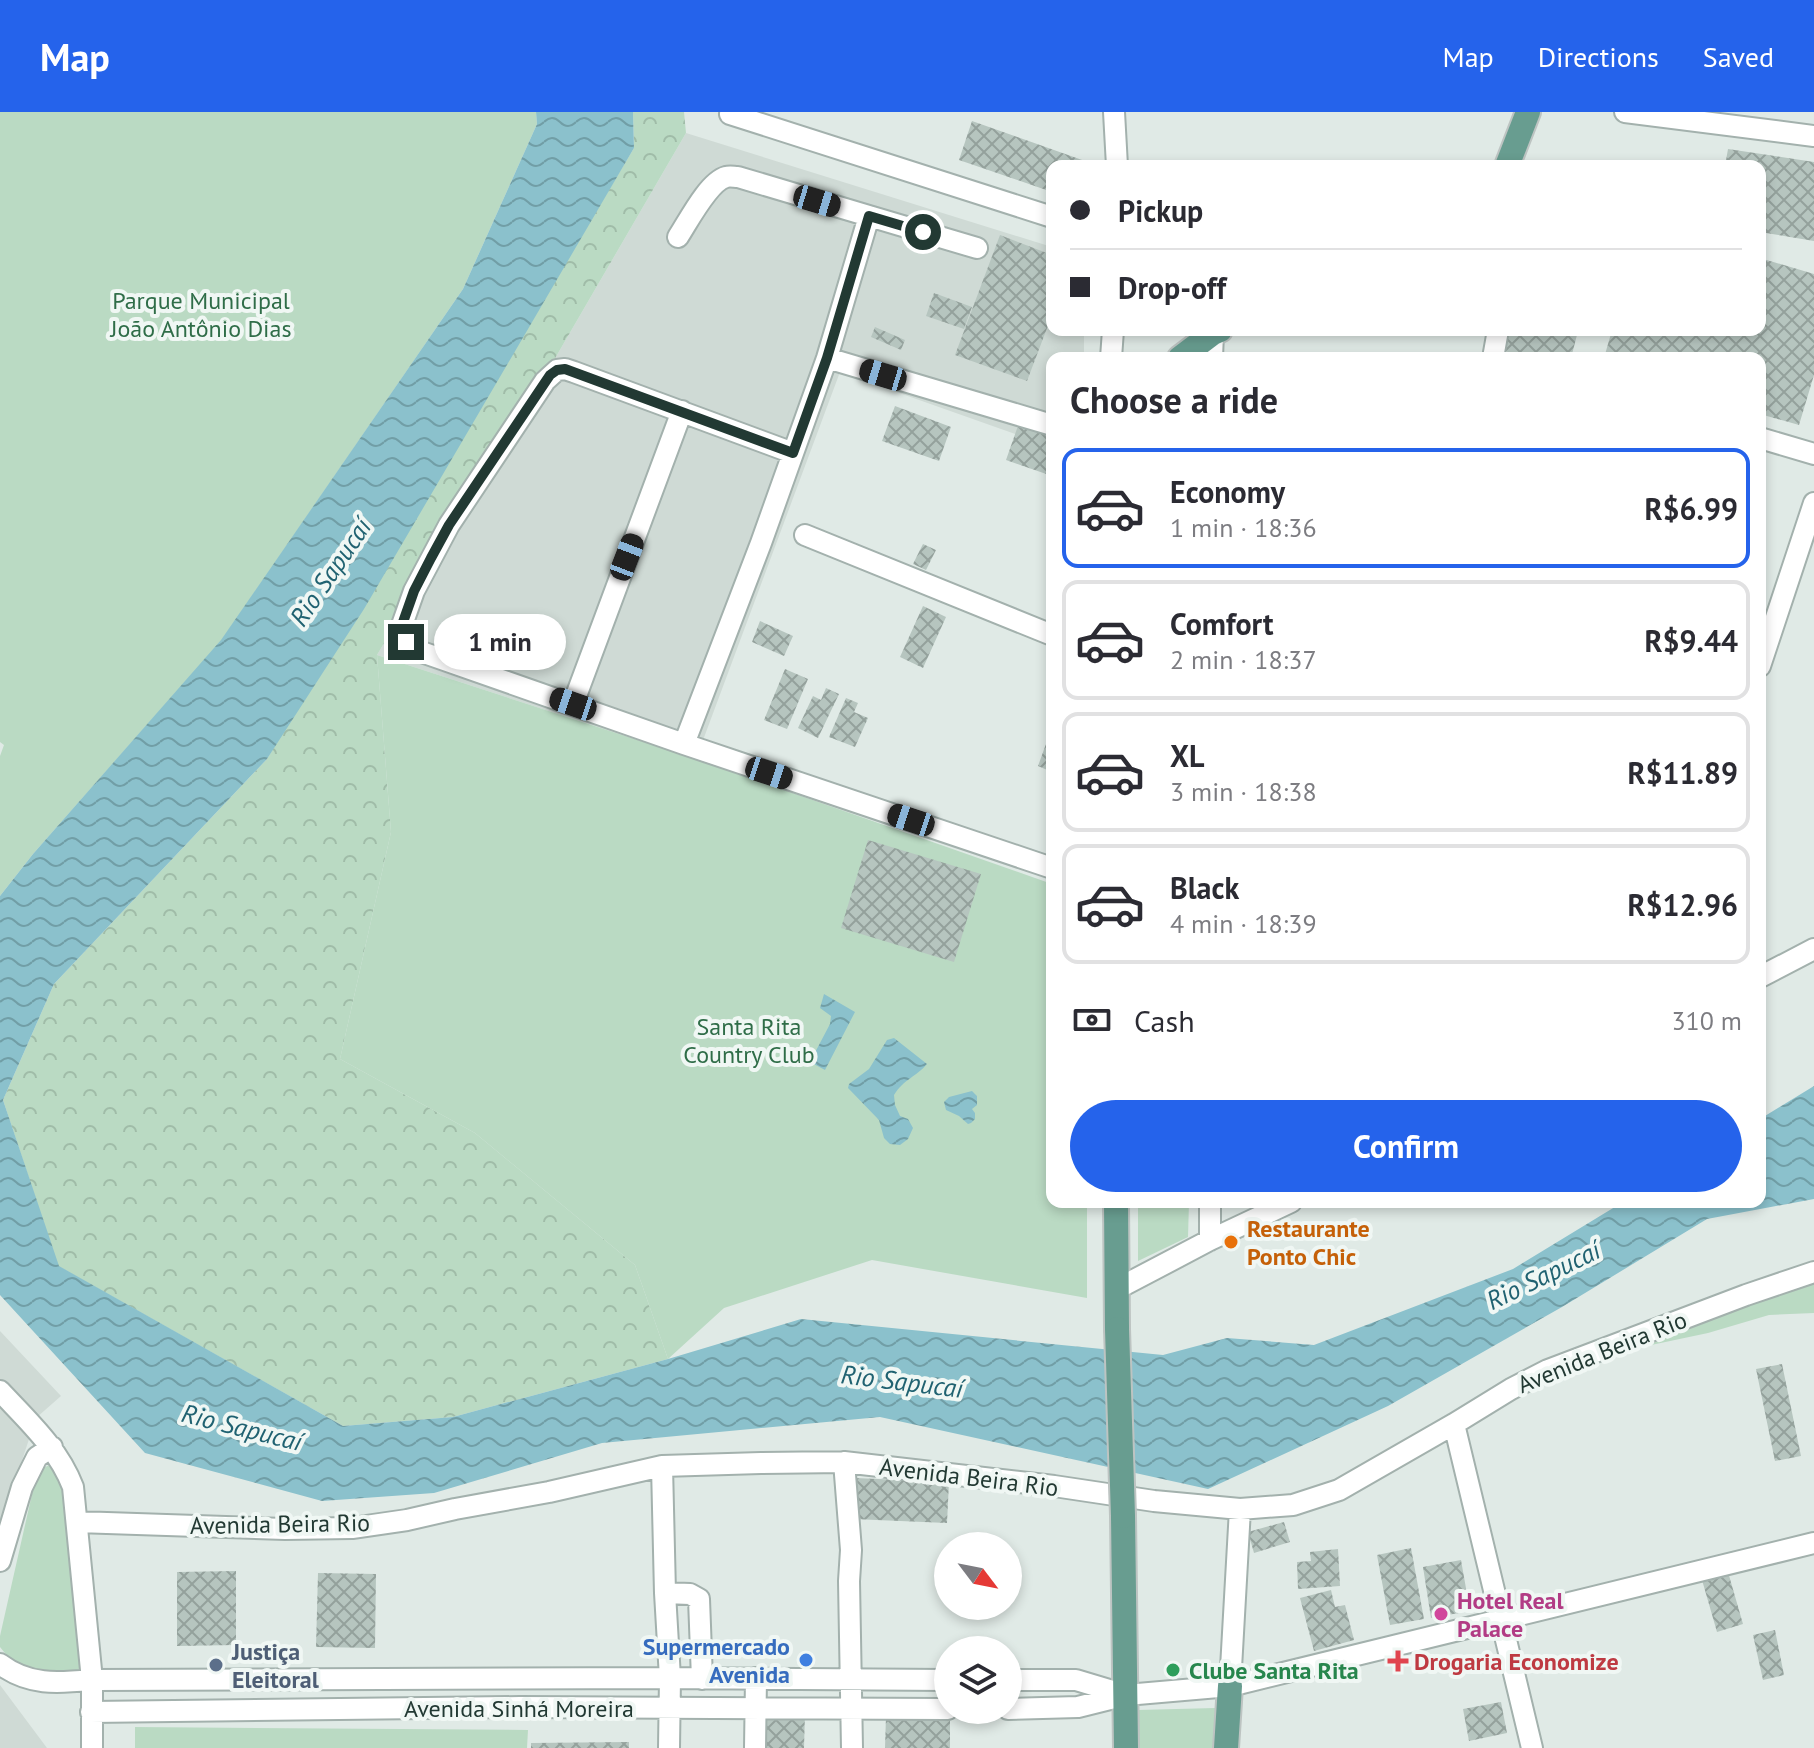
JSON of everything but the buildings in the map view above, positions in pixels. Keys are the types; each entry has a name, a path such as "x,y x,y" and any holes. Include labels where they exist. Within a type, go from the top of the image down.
{"main road":[{"path":"1510,160 1528,112"},
{"path":"1188,352 1209,336"},
{"path":"1116,1208 1115,1290 1123,1516 1126,1748"},
{"path":"1226,1748 1230,1686"}],"street":[{"path":"1114,112 1117,160"},
{"path":"1625,112 1814,136"},
{"path":"730,113 1046,215"},
{"path":"678,237 716,183 725,177 738,177 977,248"},
{"path":"684,744 827,358 869,216"},
{"path":"827,358 1046,423"},
{"path":"793,453 565,369 557,370 550,375 449,525 414,591 402,625 402,636 413,649 1046,866"},
{"path":"573,704 682,411"},
{"path":"1766,440 1814,454"},
{"path":"1766,647 1814,503"},
{"path":"805,535 1046,633"},
{"path":"1766,974 1814,949"},
{"path":"1210,1208 1210,1240"},
{"path":"1115,1290 1278,1208"},
{"name":"Avenida Beira Rio","path":"77,1522 285,1529 352,1528 549,1492 662,1466 844,1462 1054,1486 1154,1501 1240,1509 1293,1505 1339,1490 1548,1370 1814,1272"},
{"path":"0,1391 52,1447 73,1487 92,1680 92,1748"},
{"path":"1454,1424 1532,1748"},
{"path":"0,1561 22,1487 37,1457 52,1447"},
{"path":"844,1462 851,1550 852,1748"},
{"path":"662,1466 670,1678 669,1748"},
{"path":"1230,1686 1240,1509"},
{"path":"1022,1709 1078,1707 1126,1695 1230,1686 1814,1543"},
{"path":"665,1593 690,1594 699,1599 702,1679"},
{"name":"Avenida Sinhá Moreira","path":"0,1664 16,1675 41,1682 519,1678 934,1680"},
{"path":"519,1678 520,1707"},
{"path":"755,1748 756,1678"},
{"path":"1022,1680 1076,1680 1126,1695"},
{"name":"Avenida Sinhá Moreira","path":"91,1712 520,1707 934,1709"}],"shaded area":[{"path":"686,133 1046,245 1046,336 1084,336 1084,352 1046,352 1046,445 840,372 696,759 377,655"},
{"path":"0,1331 61,1396 36,1418 0,1527"},
{"path":"0,1685 47,1748 0,1748"}],"green space":[{"name":"Parque Municipal João Antônio Dias","path":"0,112 536,112 537,124 463,289 221,641 33,854 0,896 0,756 4,745 0,742"},
{"path":"633,112 684,112 686,133 377,655 391,832 340,1059 475,1133 635,1265 668,1359 453,1417 343,1426 58,1266 3,1100 54,984 267,759 634,148"},
{"name":"Santa Rita Country Club","path":"377,655 696,759 1046,882 1046,1208 1087,1208 1087,1298 872,1260 724,1308 668,1359 635,1265 475,1133 340,1059 391,832"},
{"path":"1138,1208 1189,1208 1188,1237 1138,1261"},
{"path":"1814,1279 1814,1313 1769,1315 1708,1333 1637,1348 1636,1340"},
{"path":"49,1465 62,1472 84,1672 45,1675 9,1658 0,1647 0,1636 37,1472"},
{"path":"1215,1708 1214,1748 1138,1748 1138,1710"},
{"path":"135,1727 528,1730 527,1748 135,1748"}],"water":[{"name":"Rio Sapucaí","path":"536,112 633,112 634,148 364,609 267,759 54,984 3,1100 59,1266 343,1426 453,1417 668,1359 801,1319 1163,1355 1227,1338 1314,1345 1513,1269 1613,1208 1766,1208 1707,1219 1562,1307 1388,1406 1208,1489 880,1417 602,1443 434,1493 322,1501 145,1453 0,1295 0,896 33,854 221,640 463,289 537,124"},
{"path":"824,994 855,1012 825,1070 810,1062 830,1024 831,1016 820,1008"},
{"path":"894,1038 927,1064 894,1095 900,1116 908,1119 913,1128 908,1139 900,1145 890,1144 884,1138 879,1120 848,1088 869,1069 887,1040"},
{"path":"1814,1086 1814,1199 1766,1208 1766,1115"},
{"path":"972,1091 977,1096 977,1105 972,1109 975,1119 968,1124 946,1110 944,1102 949,1097"}],"place":[{"name":"Restaurante Ponto Chic","path":"1231,1242"},
{"name":"Hotel Real Palace","path":"1441,1614"},
{"name":"Supermercado Avenida","path":"806,1660"},
{"name":"Drogaria Economize","path":"1398,1661"},
{"name":"Justiça Eleitoral","path":"216,1665"},
{"name":"Clube Santa Rita","path":"1173,1670"}],"route":[{"path":"406,642 402,636 402,625 414,591 431,558 449,525 550,375 565,369 793,453 827,358 869,216 923,232"}]}
